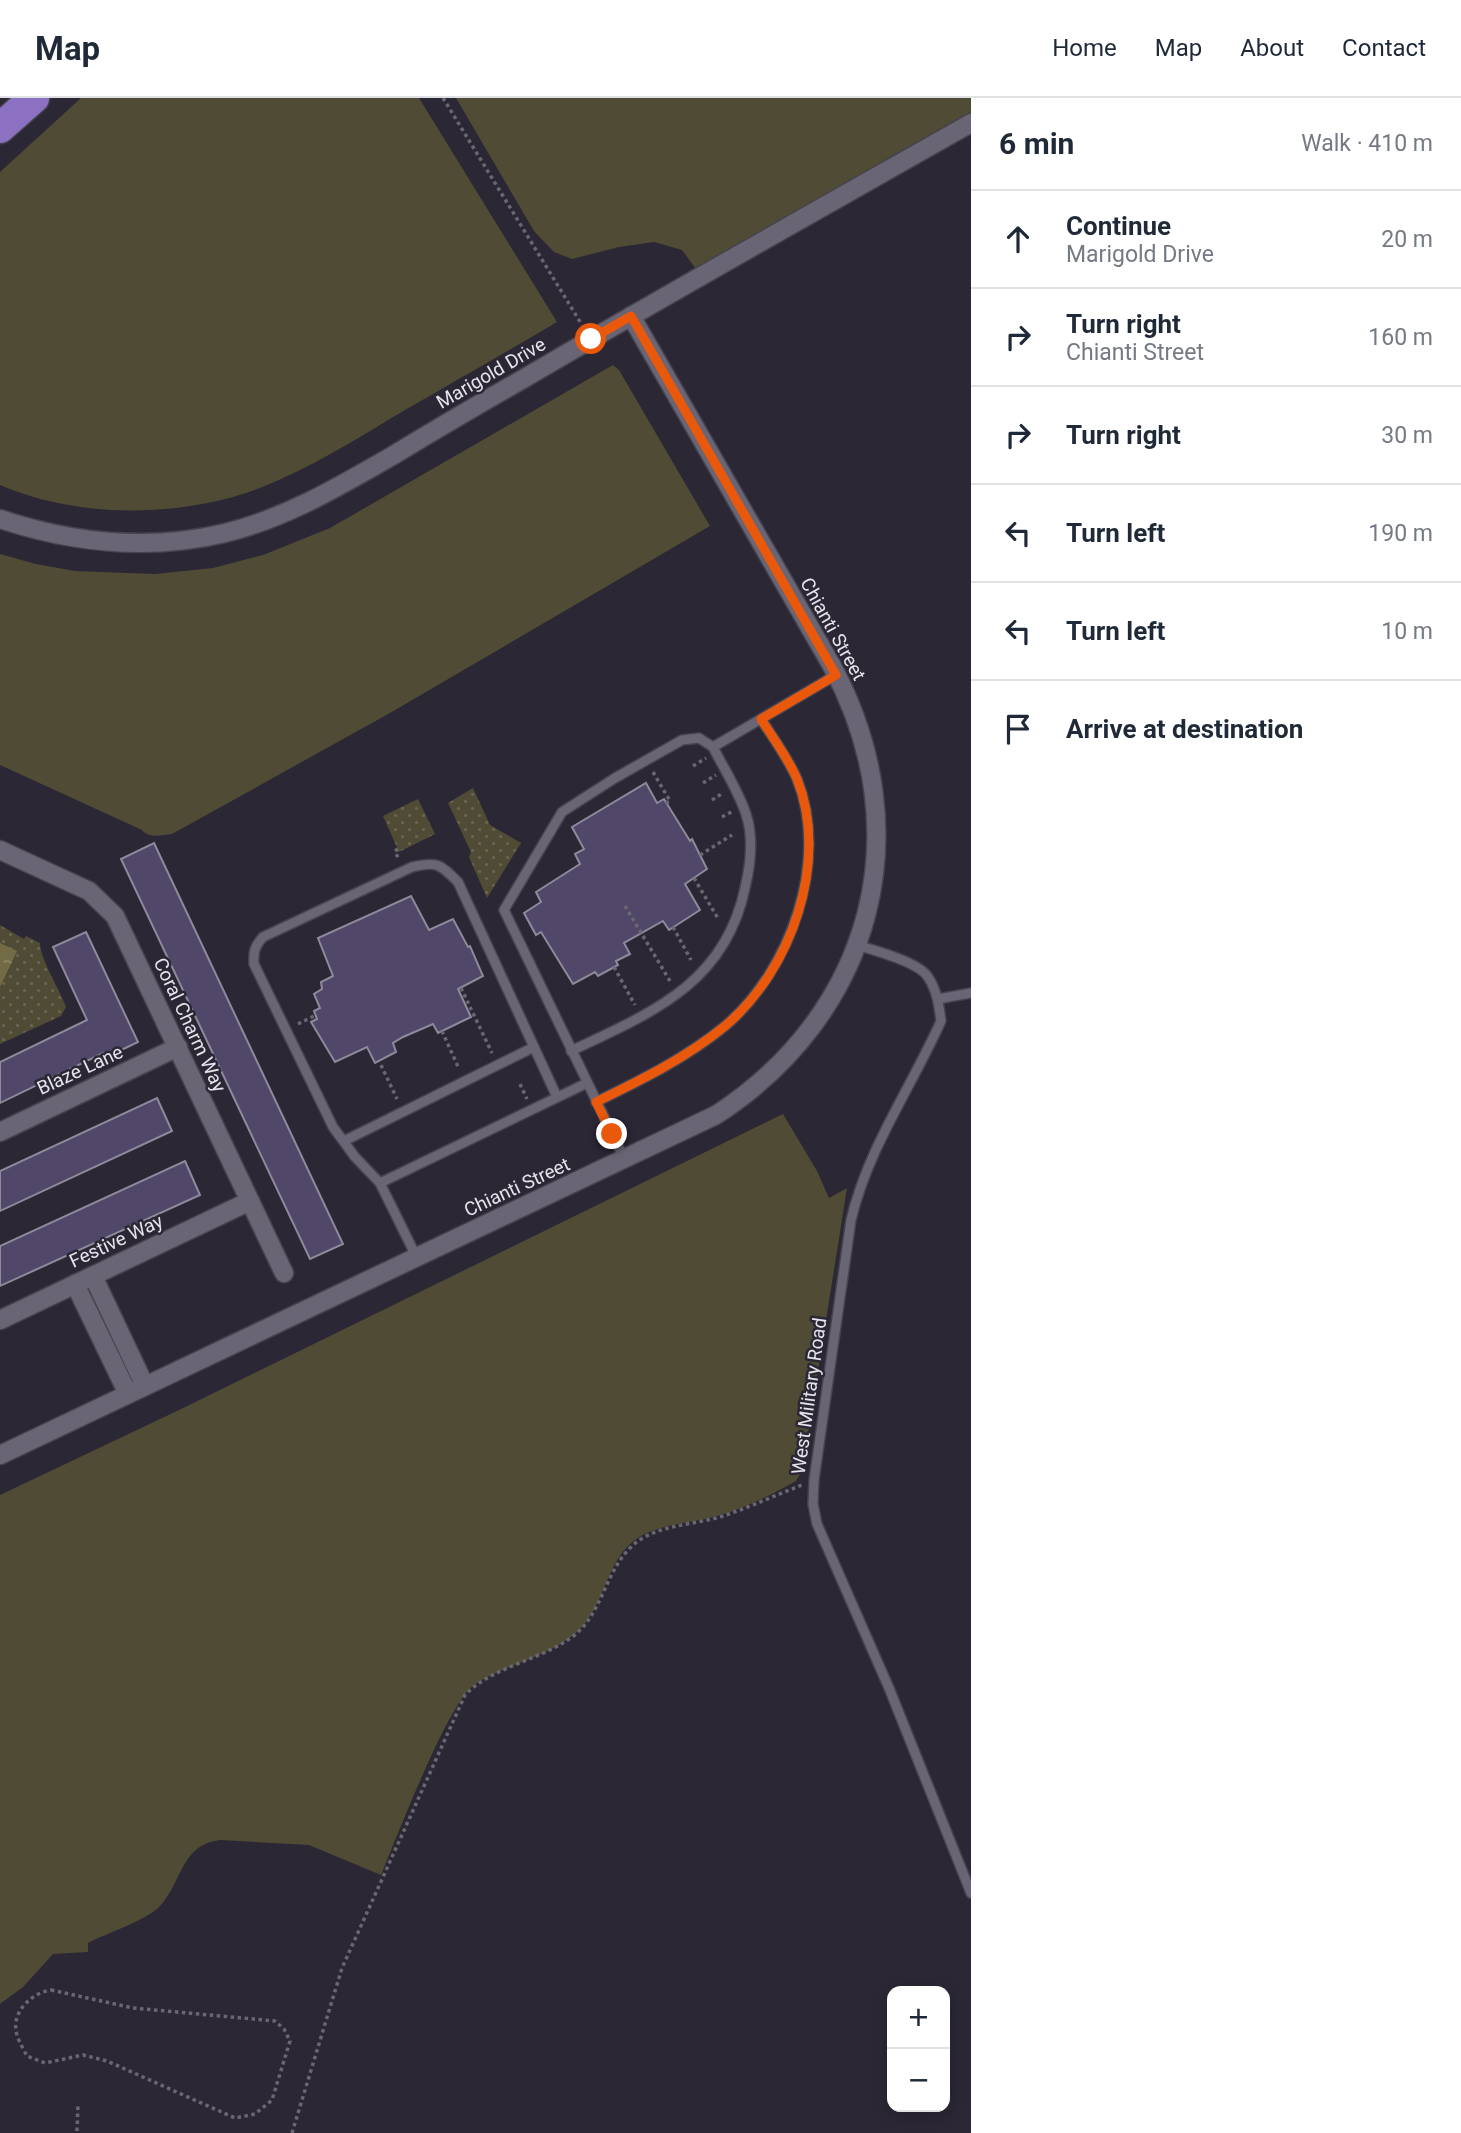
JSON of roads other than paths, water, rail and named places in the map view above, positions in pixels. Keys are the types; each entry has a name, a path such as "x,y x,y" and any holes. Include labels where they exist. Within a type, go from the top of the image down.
{"highway":[{"path":"0,128 34,98"}],"street":[{"name":"Marigold Drive","path":"0,519 85,540 142,543 198,538 253,525 289,511 333,490 591,339 971,123"},
{"name":"Chianti Street","path":"0,1455 716,1115 762,1082 796,1048 819,1018 846,971 871,893 876,852 876,811 866,751 857,722 836,675 631,316"},
{"name":"Coral Charm Way","path":"0,850 89,891 108,907 121,926 284,1273"},
{"name":"Blaze Lane","path":"0,1132 178,1047"},
{"name":"Festive Way","path":"0,1320 250,1201"},
{"path":"93,1276 145,1386"},
{"path":"75,1284 128,1394"}],"lane":[{"path":"713,747 836,675"},
{"path":"596,1102 654,1073 726,1025 759,991 785,948 802,899 808,853 806,810 797,778 761,719"},
{"path":"571,1051 660,1007 714,961 729,937 741,906 750,866 751,839 747,816 739,796 713,747 699,738 682,740 615,778 562,813 504,910 571,1051 625,1160"},
{"path":"417,1258 380,1183 355,1157 334,1127 254,964 253,953 263,937 412,867 429,863 442,866 458,882 557,1097"},
{"path":"856,945 894,956 927,974 938,999 971,993"},
{"name":"West Military Road","path":"938,999 941,1021 870,1158 857,1193 814,1480 813,1504 817,1524 890,1688 971,1892"},
{"path":"344,1141 534,1046"},
{"path":"380,1183 587,1083"}],"water":[{"path":"0,943 17,951 0,987"}]}
